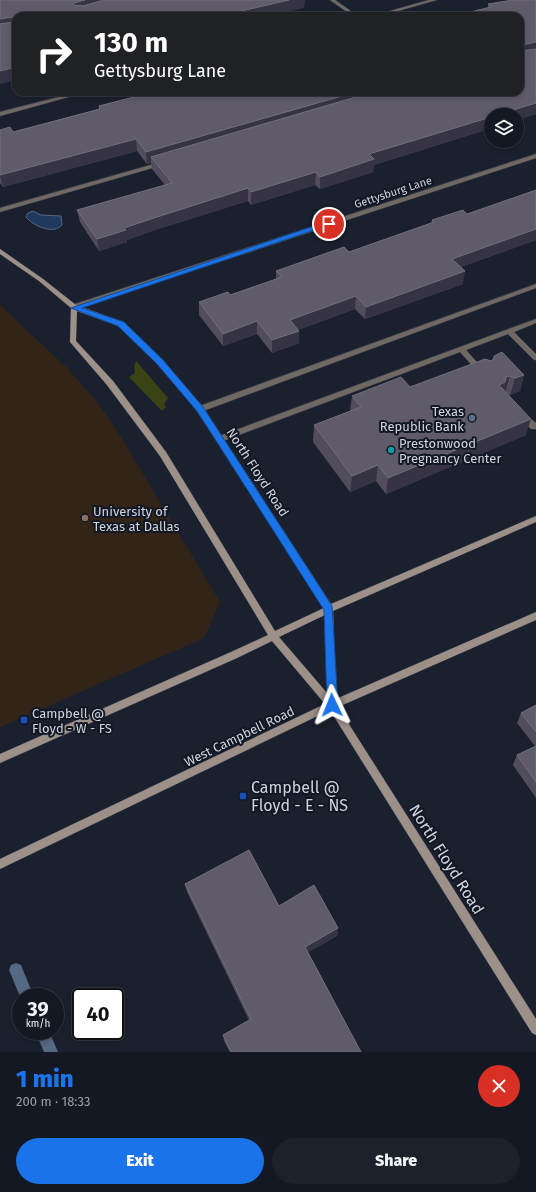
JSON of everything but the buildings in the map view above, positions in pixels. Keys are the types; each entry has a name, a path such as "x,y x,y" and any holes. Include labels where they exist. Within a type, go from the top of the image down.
{"street":[{"path":"332,0 350,12"},
{"path":"389,12 435,0"},
{"path":"0,114 69,96"},
{"name":"Gettysburg Lane","path":"74,308 207,262 536,156"},
{"path":"0,210 167,162"},
{"name":"North Floyd Road","path":"0,252 40,280 74,308 121,324 160,362 200,409 329,609"},
{"path":"200,409 536,286"},
{"name":"North Floyd Road","path":"74,308 73,342 110,383 163,454 273,636 332,705 536,1029"},
{"path":"220,439 536,321"},
{"path":"509,331 536,358"},
{"path":"461,349 484,374"},
{"path":"515,407 534,427 536,426"},
{"path":"0,759 273,636 329,609 536,518"},
{"path":"329,609 332,705"},
{"name":"West Campbell Road","path":"0,864 332,705 536,616"}],"shaded area":[{"name":"University of Texas at Dallas","path":"0,305 67,368 98,403 119,434 220,602 204,638 0,727"}],"green space":[{"path":"136,361 168,398 164,404 166,407 162,411 129,377 135,373 134,366"}],"water":[{"path":"33,211 41,215 61,216 62,225 54,229 38,226 26,217 28,213"}],"waterway":[{"path":"16,970 23,988"},
{"path":"46,1040 51,1052"}],"place":[{"name":"Texas Republic Bank","path":"472,418"},
{"name":"Prestonwood Pregnancy Center","path":"391,450"},
{"name":"University of Texas at Dallas","path":"85,518"},
{"name":"Campbell @ Floyd - W - FS","path":"24,720"},
{"name":"Campbell @ Floyd - E - NS","path":"243,796"}],"route":[{"path":"329,224 207,262 74,308 121,324 160,362 200,409 213,429 329,609 332,705"}]}
